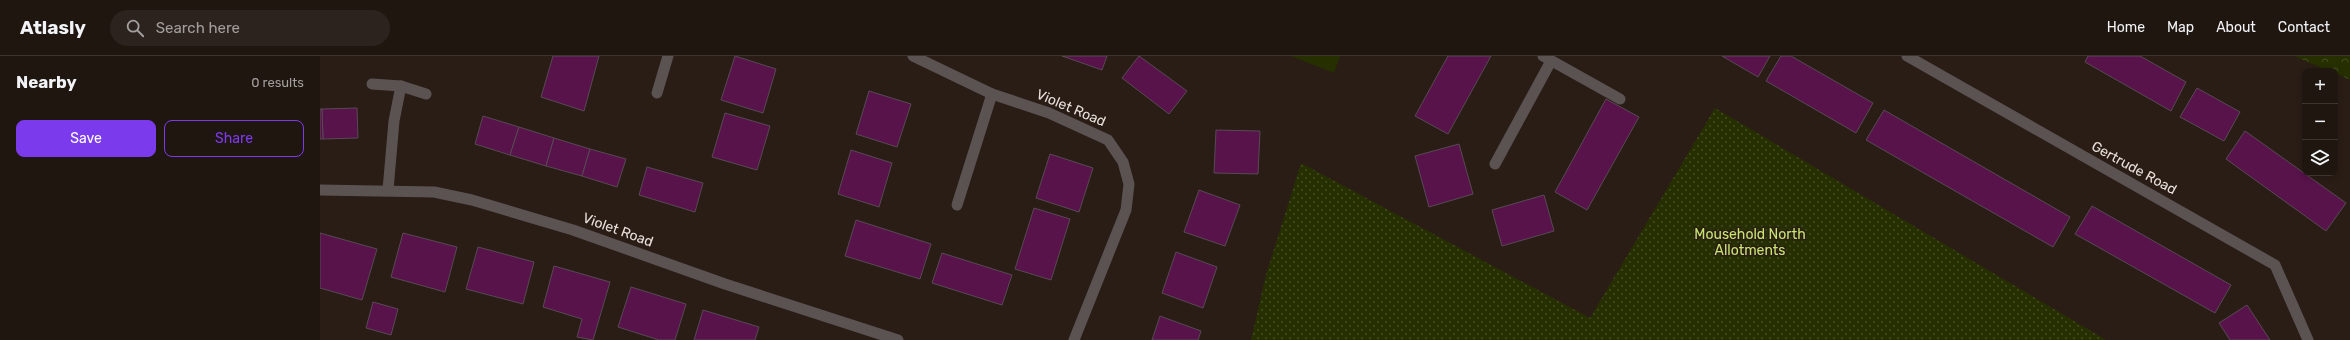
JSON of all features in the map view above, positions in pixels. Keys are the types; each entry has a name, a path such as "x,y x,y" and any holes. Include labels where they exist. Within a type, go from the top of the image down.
{"street":[{"path":"657,93 668,56"},
{"name":"Violet Road","path":"913,56 992,94 1049,113 1108,140 1123,162 1129,184 1126,210 1074,340"},
{"name":"Gertrude Road","path":"1907,56 2275,265 2308,340"},
{"path":"1495,164 1547,58 1620,99"},
{"path":"372,84 401,86 426,94"},
{"path":"388,190 394,121 401,86"},
{"path":"957,205 992,94"},
{"name":"Violet Road","path":"320,190 434,192 472,200 559,225 798,308 898,340"}],"green space":[{"path":"1291,56 1340,56 1334,73"},
{"path":"2294,56 2350,56 2350,80 2338,74 2338,68 2322,68"},
{"name":"Mousehold North Allotments","path":"1715,108 2106,340 1251,340 1266,275 1301,163 1590,318"}],"building":[{"path":"553,56 599,56 584,111 541,97"},
{"path":"735,56 776,69 763,113 721,100"},
{"path":"1062,56 1107,56 1102,70"},
{"path":"1139,56 1187,91 1169,114 1122,78"},
{"path":"1448,56 1491,56 1448,134 1415,116"},
{"path":"1722,56 1770,56 1758,77"},
{"path":"1781,56 1791,56 1873,103 1856,133 1766,81"},
{"path":"2088,56 2140,56 2186,82 2171,111 2085,62"},
{"path":"2197,88 2240,112 2224,141 2180,117"},
{"path":"869,91 911,104 897,147 856,134"},
{"path":"1606,99 1639,117 1587,210 1555,192"},
{"path":"357,108 358,138 323,139 322,109"},
{"path":"320,109 322,109 323,139 320,139"},
{"path":"1884,110 2070,217 2053,247 1866,140"},
{"path":"725,113 770,126 757,170 712,157"},
{"path":"483,116 519,127 510,155 475,144"},
{"path":"519,127 554,138 546,166 510,155"},
{"path":"1216,130 1260,131 1258,174 1214,173"},
{"path":"2245,131 2302,172 2302,176 2308,176 2346,203 2326,231 2226,159"},
{"path":"554,138 590,149 582,176 546,166"},
{"path":"1459,144 1473,194 1429,207 1415,156"},
{"path":"590,149 626,159 617,187 582,176"},
{"path":"851,150 892,163 879,207 838,194"},
{"path":"1050,154 1093,168 1079,212 1036,198"},
{"path":"647,167 703,183 695,212 639,195"},
{"path":"1199,190 1240,205 1225,246 1184,232"},
{"path":"1544,195 1554,231 1502,246 1492,210"},
{"path":"2092,206 2231,285 2215,313 2075,234"},
{"path":"1034,208 1070,219 1051,280 1015,269"},
{"path":"856,220 931,244 920,279 845,256"},
{"path":"320,233 377,249 362,300 320,288"},
{"path":"403,233 457,247 445,292 391,277"},
{"path":"478,247 534,262 523,304 466,289"},
{"path":"1176,252 1217,267 1203,308 1162,293"},
{"path":"942,253 1012,275 1002,305 932,283"},
{"path":"554,266 610,282 593,340 577,337 582,319 543,307"},
{"path":"631,287 686,304 675,340 659,340 618,327"},
{"path":"373,302 398,309 391,335 366,328"},
{"path":"2247,305 2270,340 2230,340 2219,323"},
{"path":"703,310 759,327 755,340 694,340"},
{"path":"1160,316 1201,331 1198,340 1152,340"}]}
